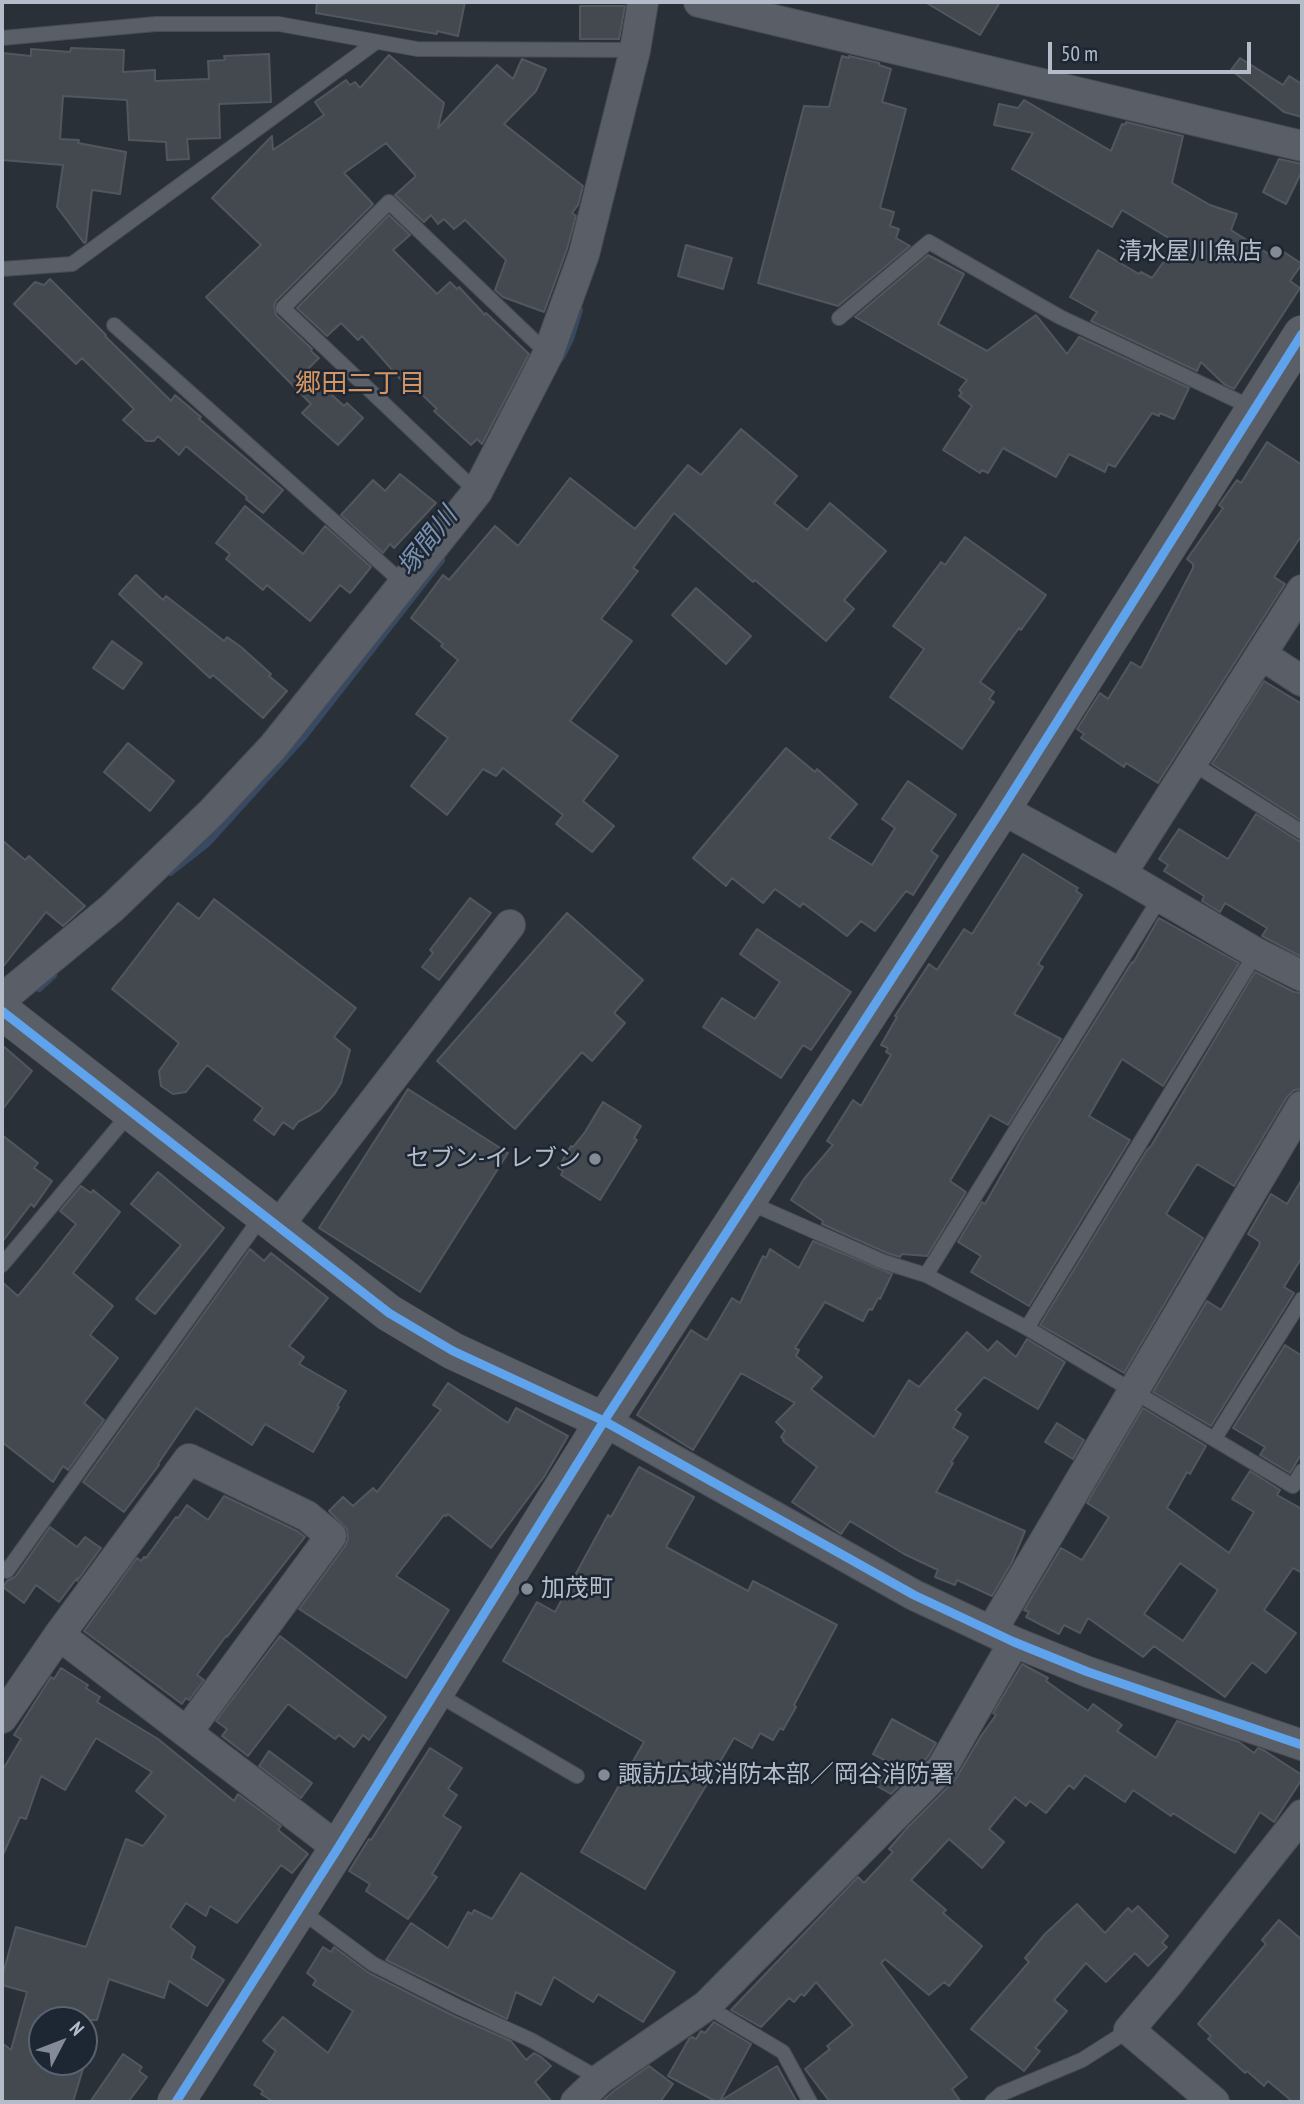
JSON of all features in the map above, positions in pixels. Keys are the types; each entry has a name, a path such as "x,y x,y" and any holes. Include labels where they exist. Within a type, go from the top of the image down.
{"street":[{"path":"2,999 112,908 212,812 273,747 477,492 548,354 584,254 635,50 643,2"},
{"path":"699,2 1302,146"},
{"path":"176,2102 604,1421 1002,809 1302,334"},
{"path":"1121,874 1302,590"},
{"path":"1262,654 1302,681"},
{"path":"1002,809 1121,874 1256,953 1302,976"},
{"path":"271,1220 510,925"},
{"path":"2,1011 389,1313 453,1351 604,1421 914,1595 1088,1672 1302,1745"},
{"path":"576,2102 600,2079 706,2006 942,1768 1003,1636 1133,1391 1302,1106"},
{"path":"2,1718 59,1635 189,1459 307,1516 331,1536 187,1732"},
{"path":"59,1635 338,1848"},
{"path":"1214,2102 1129,2030 1302,1815"}],"lane":[{"path":"2,38 156,24 279,24 417,49 635,50"},
{"path":"2,270 72,264 376,42"},
{"path":"477,492 283,308 389,202 548,354"},
{"path":"839,318 929,242 1060,317 1255,409"},
{"path":"114,325 403,583"},
{"path":"1192,763 1302,832"},
{"path":"926,1275 1160,898"},
{"path":"1027,1328 1256,953"},
{"path":"2,1265 131,1112"},
{"path":"747,1201 884,1262 926,1275 1027,1328 1293,1486 1302,1471"},
{"path":"2,1568 7,1571 271,1220"},
{"path":"1215,1438 1302,1299"},
{"path":"435,1693 577,1776"},
{"path":"299,1910 373,1964 531,2040 600,2079"},
{"path":"706,2006 783,2052 810,2102"},
{"path":"992,2102 1001,2094 1082,2060 1129,2030"}],"building":[{"path":"317,2 465,2 458,36 316,13"},
{"path":"925,2 1000,2 980,35"},
{"path":"580,6 625,6 619,39 580,39"},
{"path":"71,48 124,50 123,72 155,70 155,81 209,79 208,61 225,60 224,56 269,54 271,102 219,104 220,138 187,139 189,159 167,160 166,142 129,140 127,100 63,96 60,139 79,140 78,143 126,152 120,194 92,190 84,243 57,207 63,165 2,160 2,53 31,56 31,49 70,52"},
{"path":"389,55 444,103 438,128 497,65 513,79 522,59 546,69 536,91 504,124 583,186 578,205 572,213 576,216 567,249 544,312 503,297 495,290 506,260 465,220 454,229 444,219 438,224 431,215 424,222 395,195 416,176 386,143 344,173 373,204 274,306 276,315 319,358 306,371 344,406 347,403 363,418 338,445 302,413 311,404 206,297 261,245 212,198 272,136 273,150 324,115 315,102 346,80 350,85 355,82 360,88"},
{"path":"842,56 879,63 891,69 882,102 906,109 880,208 894,212 890,226 899,229 896,238 910,246 838,306 758,283 804,106 829,107"},
{"path":"1240,58 1283,85 1289,76 1302,84 1302,117 1284,112 1231,70"},
{"path":"1024,100 1111,151 1122,124 1125,125 1126,122 1183,136 1172,183 1210,205 1237,214 1231,230 1275,258 1281,250 1302,264 1290,281 1300,288 1234,389 1224,384 1201,362 1197,371 1091,321 1097,312 1070,297 1098,250 1139,274 1141,272 1152,278 1177,243 1122,210 1112,227 1012,169 1033,133 994,125 999,104 1018,108"},
{"path":"1279,159 1302,164 1302,171 1286,204 1263,192"},
{"path":"389,215 410,235 393,250 437,294 450,282 457,289 459,287 485,315 486,313 529,354 482,444 477,439 471,445 434,411 437,409 406,379 403,382 362,336 358,340 341,323 327,336 297,308"},
{"path":"686,245 732,258 723,289 678,276"},
{"path":"928,255 964,274 938,324 987,351 1036,315 1067,354 1079,337 1189,388 1174,419 1160,413 1159,416 1152,413 1115,467 1108,464 1105,472 1069,454 1056,477 1003,448 988,473 982,470 980,473 943,450 972,406 959,396 962,393 959,390 967,380 855,317"},
{"path":"50,279 171,401 175,395 201,417 199,419 283,490 263,513 186,446 179,455 158,436 154,441 146,441 123,420 134,409 82,358 76,364 14,304 35,282 44,285"},
{"path":"741,429 797,476 774,503 807,530 830,503 886,551 844,600 854,609 826,641 674,513 633,568 638,571 601,619 632,641 570,721 618,756 583,801 614,826 592,852 556,824 563,815 503,768 496,776 483,769 447,815 411,786 448,738 416,714 458,660 411,618 443,575 449,580 495,526 518,546 570,478 635,529 688,465 701,475"},
{"path":"1267,442 1302,465 1302,535 1274,577 1285,584 1158,783 1126,763 1124,767 1081,738 1084,734 1077,729 1100,693 1108,699 1131,662 1141,668 1193,568 1193,564 1187,559 1223,508 1219,505 1237,480 1241,483"},
{"path":"400,474 436,503 394,548 390,544 383,553 341,515 373,480 385,491"},
{"path":"245,506 303,554 325,526 371,567 350,593 340,585 310,621 267,585 263,590 226,559 230,554 216,543"},
{"path":"965,537 1046,595 980,682 994,692 989,699 994,702 962,749 890,697 924,649 893,626 941,562 945,565"},
{"path":"136,575 163,600 166,596 224,641 227,637 241,647 287,691 263,718 213,675 210,678 119,594"},
{"path":"696,588 751,636 726,664 672,615"},
{"path":"112,641 142,663 123,689 93,668"},
{"path":"1264,681 1302,704 1302,821 1212,764"},
{"path":"128,743 174,781 150,811 104,772"},
{"path":"786,748 815,772 817,769 857,804 829,838 872,865 895,828 882,819 908,781 956,815 931,851 938,856 913,895 906,891 875,931 861,921 847,936 803,903 800,907 775,889 763,903 732,878 726,886 693,858"},
{"path":"1256,814 1302,842 1302,957 1262,936 1267,928 1225,903 1220,912 1202,901 1204,896 1164,871 1168,865 1159,859 1179,829 1228,859"},
{"path":"2,840 25,860 29,856 85,906 63,926 46,912 2,968"},
{"path":"1023,854 1078,888 1076,891 1082,895 1038,964 1043,967 1014,1014 1061,1039 1008,1125 990,1115 950,1181 966,1192 927,1256 902,1254 900,1257 887,1253 822,1224 823,1221 791,1200 804,1179 833,1145 827,1141 853,1100 861,1106 891,1055 886,1052 888,1048 881,1045 897,1017 895,1016 929,964 937,970 964,929 972,934"},
{"path":"470,898 491,913 439,980 422,967 433,953 430,950"},
{"path":"214,899 356,1008 334,1037 350,1050 341,1083 335,1093 320,1110 298,1122 293,1129 283,1122 274,1135 254,1120 263,1108 207,1065 186,1092 173,1094 161,1086 159,1071 179,1043 112,989 178,903 199,919"},
{"path":"567,913 643,980 614,1013 625,1023 592,1061 582,1052 515,1129 437,1061"},
{"path":"1159,918 1239,963 1163,1086 1122,1059 1089,1116 1130,1140 1029,1306 971,1272 981,1256 958,1242 982,1202 985,1204 1024,1135"},
{"path":"757,929 851,992 811,1050 803,1045 781,1078 703,1027 722,998 755,1019 780,982 740,954"},
{"path":"1255,972 1294,992 1302,993 1302,1089 1294,1090 1287,1097 1234,1186 1197,1164 1166,1214 1203,1238 1124,1373 1040,1325"},
{"path":"2,1045 32,1071 2,1110"},
{"path":"408,1089 508,1153 420,1292 319,1228"},
{"name":"セブン-イレブン","path":"603,1102 641,1126 634,1138 637,1140 600,1200 561,1175 563,1171 558,1168"},
{"path":"2,1135 38,1163 34,1168 52,1181 34,1207 31,1204 2,1242"},
{"path":"158,1172 224,1228 155,1314 136,1299 181,1245 131,1204"},
{"path":"1302,1179 1302,1257 1284,1287 1294,1293 1211,1426 1153,1392 1207,1301 1221,1310 1259,1246 1260,1242 1248,1234 1271,1194 1287,1204"},
{"path":"81,1186 91,1193 93,1190 120,1212 73,1273 113,1306 90,1335 118,1358 84,1403 104,1420 68,1470 63,1466 53,1482 2,1442 2,1282 18,1296 38,1272 76,1224 60,1211"},
{"path":"813,1241 892,1274 880,1299 878,1298 872,1310 869,1309 863,1321 825,1302 795,1348 799,1350 796,1356 822,1377 811,1389 874,1437 909,1380 919,1387 967,1332 988,1351 997,1341 1016,1357 1027,1339 1065,1362 1038,1409 984,1377 955,1410 961,1414 953,1428 968,1437 951,1462 953,1463 936,1492 1025,1531 1012,1562 992,1596 957,1580 955,1585 935,1577 938,1570 904,1554 850,1521 841,1534 792,1502 817,1467 781,1437 785,1431 776,1422 795,1403 741,1373 693,1450 637,1415 691,1330 707,1340 732,1298 740,1303 763,1256 766,1258 770,1249 799,1268"},
{"path":"250,1249 264,1261 271,1253 328,1298 289,1346 304,1357 299,1364 346,1391 337,1406 339,1407 313,1452 265,1424 252,1445 196,1408 124,1512 83,1482"},
{"path":"1285,1345 1302,1356 1302,1453 1290,1473 1260,1455 1265,1447 1233,1428"},
{"path":"448,1383 508,1423 516,1408 568,1436 544,1477 491,1548 448,1514 444,1515 396,1576 449,1610 406,1678 299,1609 348,1539 347,1529 329,1511 343,1497 353,1506 373,1488 377,1492 441,1410 433,1405"},
{"path":"1143,1408 1206,1446 1190,1474 1187,1472 1167,1508 1229,1553 1254,1512 1232,1499 1250,1471 1280,1490 1277,1495 1302,1509 1302,1573 1293,1568 1264,1610 1296,1633 1266,1673 1252,1662 1225,1697 1154,1646 1143,1657 1088,1618 1080,1633 1064,1625 1059,1634 1026,1617 1029,1612 1024,1610 1061,1548 1082,1560 1109,1517 1087,1503","holes":["1180,1563 1218,1590 1183,1641 1144,1614"]},
{"path":"1057,1423 1084,1440 1073,1459 1045,1442"},
{"path":"639,1467 694,1497 666,1547 748,1591 753,1581 837,1625 783,1730 780,1728 773,1740 760,1733 752,1748 734,1738 645,1889 581,1852 644,1742 503,1661 537,1602 555,1612 608,1515 611,1517"},
{"path":"224,1496 305,1537 197,1675 204,1680 189,1700 186,1698 182,1704 84,1631 137,1558 141,1561 146,1558 187,1505 208,1520"},
{"path":"50,1527 77,1547 85,1537 101,1548 59,1602 36,1585 24,1603 3,1587 15,1577"},
{"path":"280,1636 386,1717 369,1740 363,1735 354,1747 339,1735 335,1739 288,1704 248,1756 222,1736 227,1729 216,1721"},
{"path":"1022,1664 1048,1678 1046,1681 1088,1711 1093,1704 1122,1725 1117,1731 1156,1758 1177,1721 1239,1742 1254,1753 1258,1748 1265,1751 1302,1775 1302,1779 1274,1822 1260,1812 1235,1853 1173,1813 1171,1816 1133,1790 1125,1802 1085,1775 1074,1789 1069,1785 1046,1813 1030,1801 1026,1806 1015,1797 989,1829 1004,1842 982,1868 949,1839 911,1880 946,1910 943,1913 982,1946 949,1986 944,1982 929,1995 885,1959 881,1963 967,2077 952,2089 961,2102 830,2102 805,2069 830,2049 827,2046 853,2025 816,1982 804,1996 801,1994 794,2002 789,1998 761,2027 731,2010 858,1877 864,1883 893,1852 889,1849 908,1827 955,1780 996,1715 993,1713"},
{"path":"61,1668 88,1685 86,1688 100,1697 97,1702 158,1739 234,1801 238,1794 281,1826 278,1830 308,1854 292,1873 281,1865 237,1923 210,1906 206,1916 186,1903 170,1927 195,1947 191,1958 224,1980 207,2006 169,1981 164,1998 109,1979 98,2017 98,2006 28,2006 28,2076 81,2076 73,2102 2,2102 2,2043 11,2050 27,1992 2,1985 16,1927 86,1947 126,1839 143,1846 166,1816 136,1791 152,1772 96,1738 65,1790 41,1776 26,1819 20,1817 2,1857 2,1771 21,1739 14,1735 51,1677 54,1679"},
{"path":"892,1719 936,1743 928,1757 891,1794 875,1785 888,1762 873,1754"},
{"path":"430,1748 462,1768 448,1789 457,1795 443,1816 461,1827 432,1874 437,1877 408,1919 366,1891 370,1884 349,1871"},
{"path":"269,1751 312,1783 301,1798 259,1766"},
{"path":"521,1873 675,1972 643,2022 598,1994 593,2002 554,1977 541,2005 516,1992 507,2019 386,1960 411,1923 448,1948 468,1912 472,1914 474,1910 492,1919"},
{"path":"1077,1904 1105,1933 1128,1908 1132,1912 1138,1906 1168,1936 1162,1943 1167,1947 1148,1966 1135,1953 1106,1982 1086,1963 1054,2000 1067,2011 1035,2048 1040,2051 1024,2071 971,2029 1029,1962 1025,1958 1045,1934"},
{"path":"1279,1920 1302,1940 1302,2102 1293,2102 1268,2081 1264,2086 1247,2071 1245,2073 1208,2039 1211,2036 1198,2024 1266,1944 1262,1940"},
{"path":"323,1947 331,1952 334,1947 369,1973 511,2041 526,2060 534,2053 541,2057 551,2066 535,2082 552,2102 274,2102 261,2094 263,2091 254,2085 276,2051 263,2041 283,2017 328,2053 353,2011 313,1985 316,1980 307,1973"},
{"path":"714,2022 751,2044 720,2101 777,2066 797,2102 717,2102 668,2076 689,2039 696,2039 701,2031 705,2033"},
{"path":"123,2054 142,2067 139,2071 147,2077 128,2102 90,2102"},
{"path":"649,2066 673,2084 660,2102 601,2102 615,2090"}],"waterway":[{"name":"塚間川","path":"561,357 579,310"},
{"name":"塚間川","path":"170,872 207,843 303,737 441,560"},
{"name":"塚間川","path":"39,988 53,975"}],"cycle path":[{"path":"176,2102 604,1421 1002,809 1302,334"},
{"path":"2,1011 389,1313 453,1351 604,1421 914,1595 1014,1642 1088,1672 1302,1745"}],"place":[{"name":"清水屋川魚店","path":"1276,252"},
{"name":"セブン-イレブン","path":"595,1159"},
{"name":"加茂町","path":"527,1589"},
{"name":"諏訪広域消防本部／岡谷消防署","path":"604,1775"}],"district":[{"name":"郷田二丁目","path":"360,385"}]}
